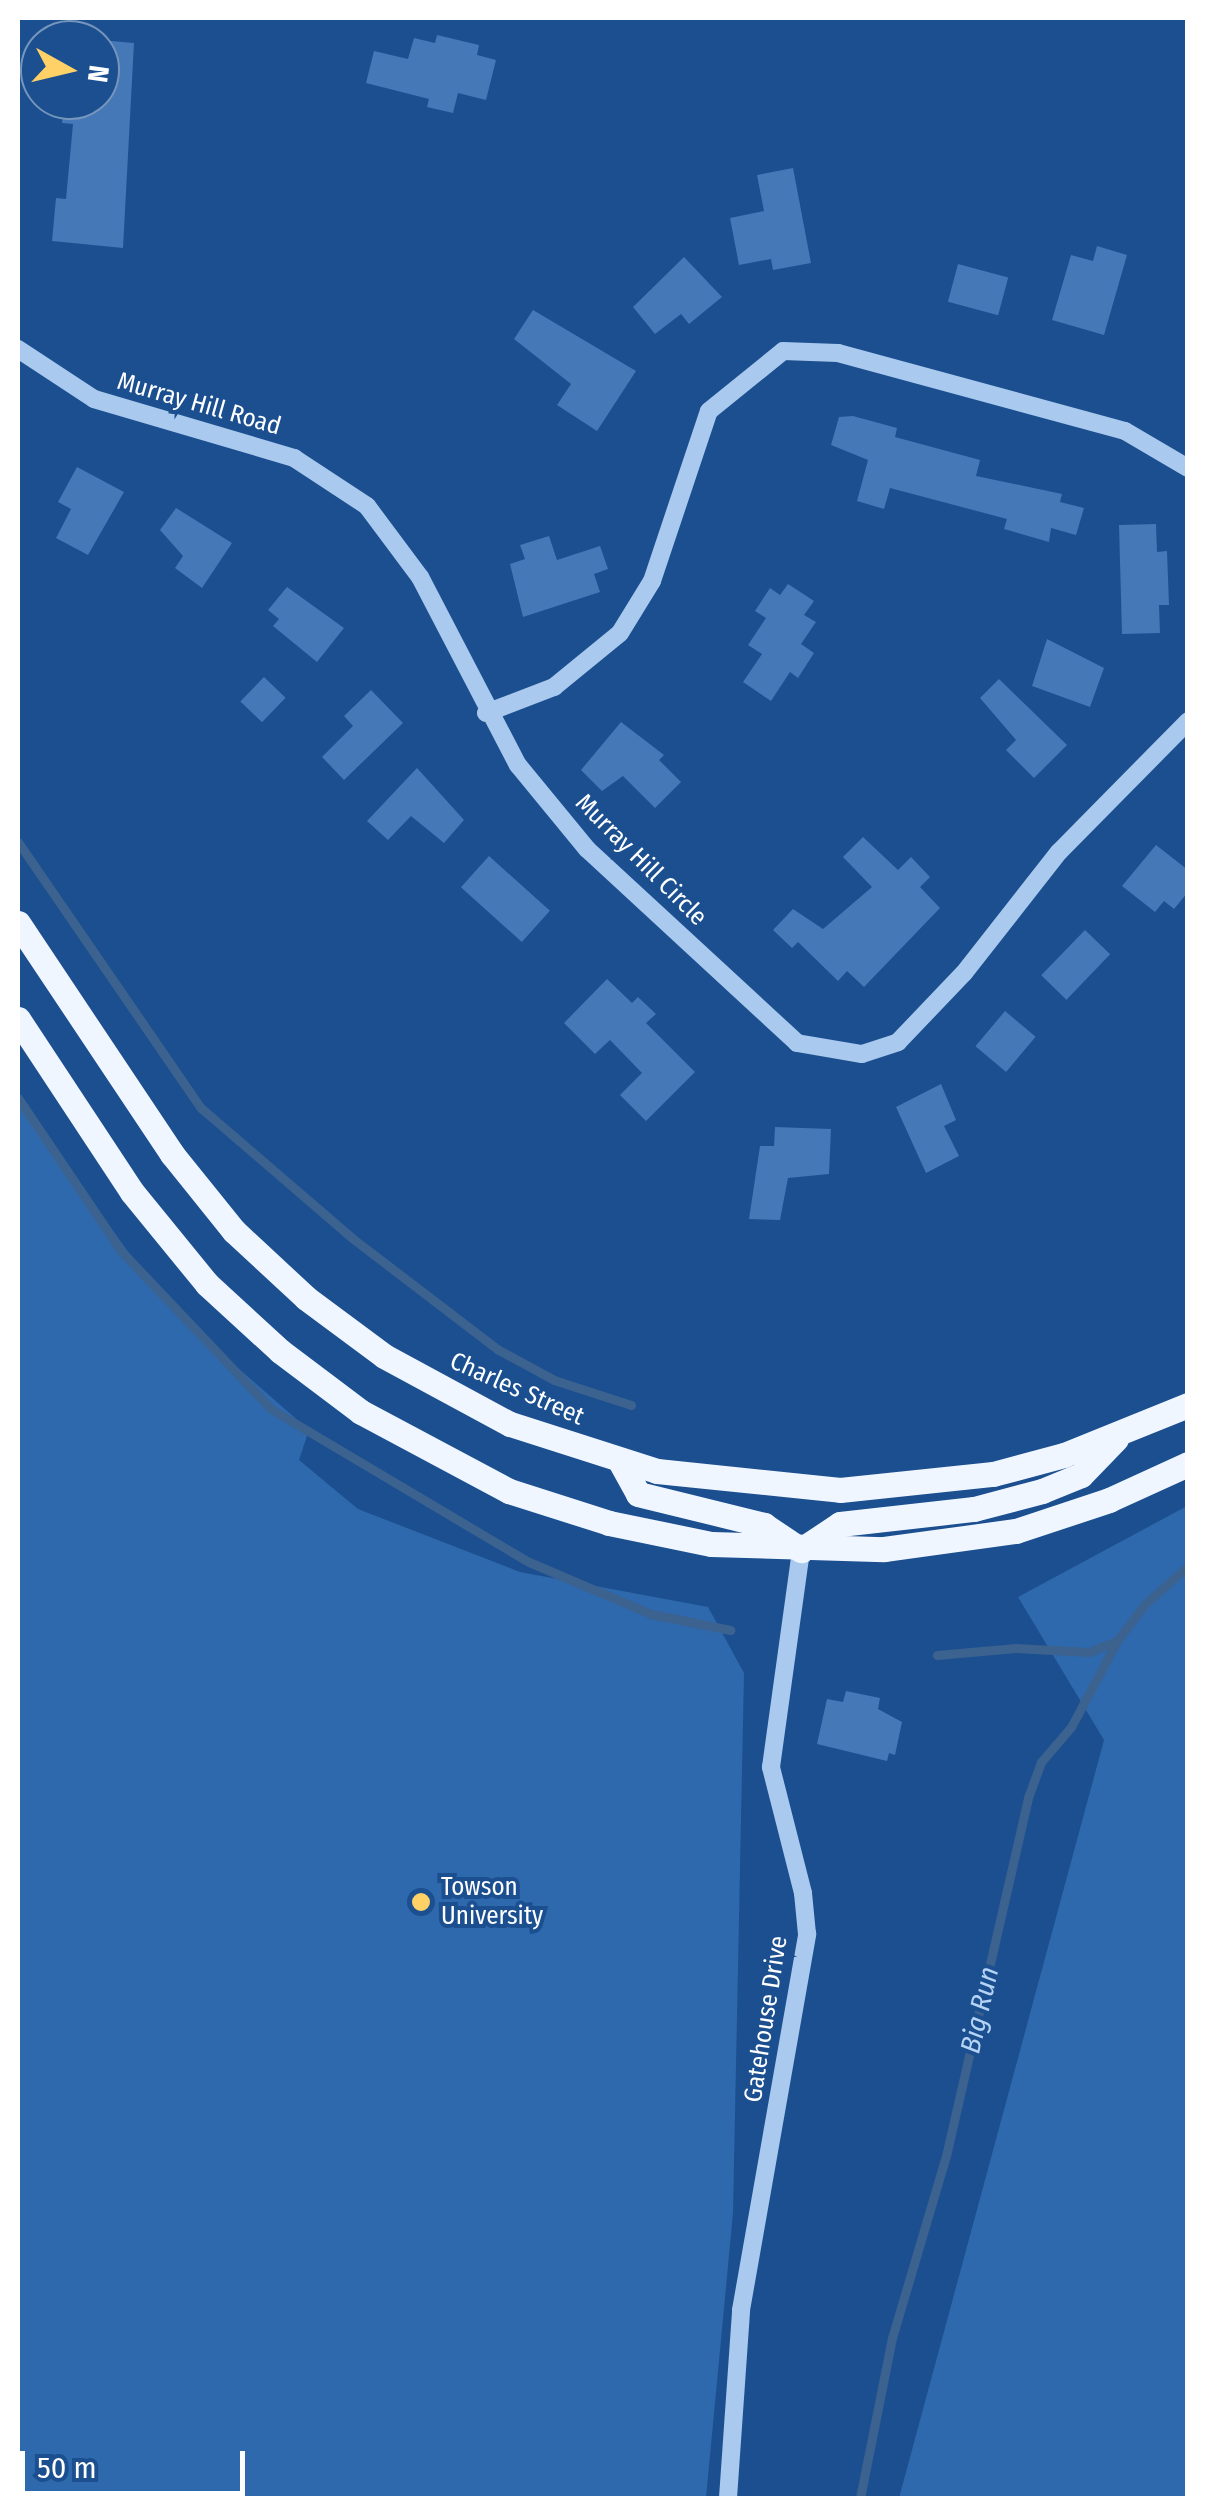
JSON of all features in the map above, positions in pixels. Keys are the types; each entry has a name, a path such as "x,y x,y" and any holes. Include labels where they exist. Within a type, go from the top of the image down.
{"main road":[{"name":"Charles Street","path":"18,923 172,1154 270,1266 344,1328 435,1386 510,1424 621,1462 762,1487 886,1488 992,1474 1122,1434 1188,1406"},
{"path":"18,1019 132,1192 206,1284 280,1351 361,1412 468,1473 561,1510 712,1544 801,1550 884,1549 1016,1531 1125,1494 1188,1464"},
{"path":"801,1550 840,1524 974,1508 1042,1491 1081,1475 1122,1434"},
{"path":"621,1462 638,1494 764,1525 801,1550"}],"street":[{"name":"Murray Hill Road","path":"18,350 94,399 294,458 367,506 420,577 486,713"},
{"path":"486,713 554,687 620,634 652,581 709,410 783,350 838,353 1125,431 1188,468"},
{"name":"Murray Hill Circle","path":"486,713 518,764 587,850 765,1014 797,1043 862,1054 898,1042 964,973 1059,852 1188,721"},
{"name":"Gatehouse Drive","path":"728,2498 728,2429 741,2310 807,1934 798,1869 771,1768 801,1550"}],"shaded area":[{"name":"Towson University","path":"18,1101 170,1309 309,1430 299,1460 358,1509 520,1572 708,1607 744,1673 733,2213 706,2498 18,2498"},
{"path":"1187,1506 1187,2498 899,2498 1104,1740 1018,1597"}],"building":[{"path":"437,35 479,45 477,55 496,60 486,100 458,93 453,113 427,107 429,99 366,83 374,51 408,59 414,38 435,43"},
{"path":"120,42 134,43 123,248 52,241 56,198 66,199 73,124 62,123 120,120"},
{"path":"793,168 811,263 773,270 771,259 739,265 730,218 764,211 757,175"},
{"path":"1097,246 1127,255 1104,335 1052,320 1071,255 1093,261"},
{"path":"684,257 722,297 689,324 681,314 655,334 633,307"},
{"path":"958,264 1008,277 998,315 948,302"},
{"path":"533,310 636,371 597,431 557,405 571,384 514,339"},
{"path":"853,416 897,428 895,437 980,460 976,476 1062,494 1060,502 1084,508 1076,535 1051,528 1049,542 1004,529 1007,519 890,488 884,509 857,501 868,460 831,445 839,417"},
{"path":"77,467 124,492 88,555 56,538 71,509 58,502"},
{"path":"176,508 232,543 202,588 175,568 183,556 160,530"},
{"path":"1156,524 1157,552 1167,551 1169,605 1159,605 1160,633 1122,634 1119,525"},
{"path":"549,536 557,560 600,546 608,569 594,574 600,592 523,617 510,564 525,559 520,545"},
{"path":"788,584 814,601 804,615 816,622 801,644 814,653 798,678 790,672 771,701 743,682 762,654 748,645 766,618 755,611 770,588 780,595"},
{"path":"287,587 344,628 317,662 273,626 279,619 268,610"},
{"path":"1047,639 1104,668 1090,707 1032,686"},
{"path":"264,677 286,698 262,722 240,701"},
{"path":"999,679 1067,745 1034,778 1006,750 1016,740 980,698"},
{"path":"371,690 403,723 344,780 322,757 353,726 344,716"},
{"path":"621,722 664,755 659,760 681,782 655,808 623,776 602,791 581,770"},
{"path":"417,768 464,820 444,843 411,816 388,840 367,821"},
{"path":"863,837 898,870 911,857 930,877 920,887 940,908 864,987 847,971 838,981 798,942 792,948 773,930 793,909 823,929 872,887 843,857"},
{"path":"1156,845 1188,870 1188,892 1174,909 1164,901 1155,912 1122,886"},
{"path":"489,856 550,911 522,942 461,887"},
{"path":"1085,930 1110,954 1066,1000 1041,975"},
{"path":"607,979 632,1003 638,997 656,1014 646,1023 695,1072 646,1121 620,1095 642,1073 610,1040 595,1054 564,1023"},
{"path":"1005,1011 1036,1037 1006,1072 975,1046"},
{"path":"941,1084 956,1120 944,1126 959,1156 926,1173 896,1107"},
{"path":"775,1127 831,1129 829,1174 788,1178 780,1220 749,1219 760,1146 774,1146"},
{"path":"846,1691 880,1698 878,1709 902,1722 895,1755 889,1753 887,1761 817,1744 827,1699 843,1702"}],"waterway":[{"path":"18,842 201,1108 352,1238 497,1349 554,1380 631,1405"},
{"path":"18,1098 122,1252 271,1409 529,1562 651,1614 730,1630"},
{"name":"Big Run","path":"860,2498 892,2338 946,2156 1029,1795 1041,1762 1071,1727 1117,1641 1144,1605 1188,1566"},
{"path":"937,1655 1016,1648 1089,1652 1116,1641"}],"place":[{"name":"Towson University","path":"421,1902"}]}
